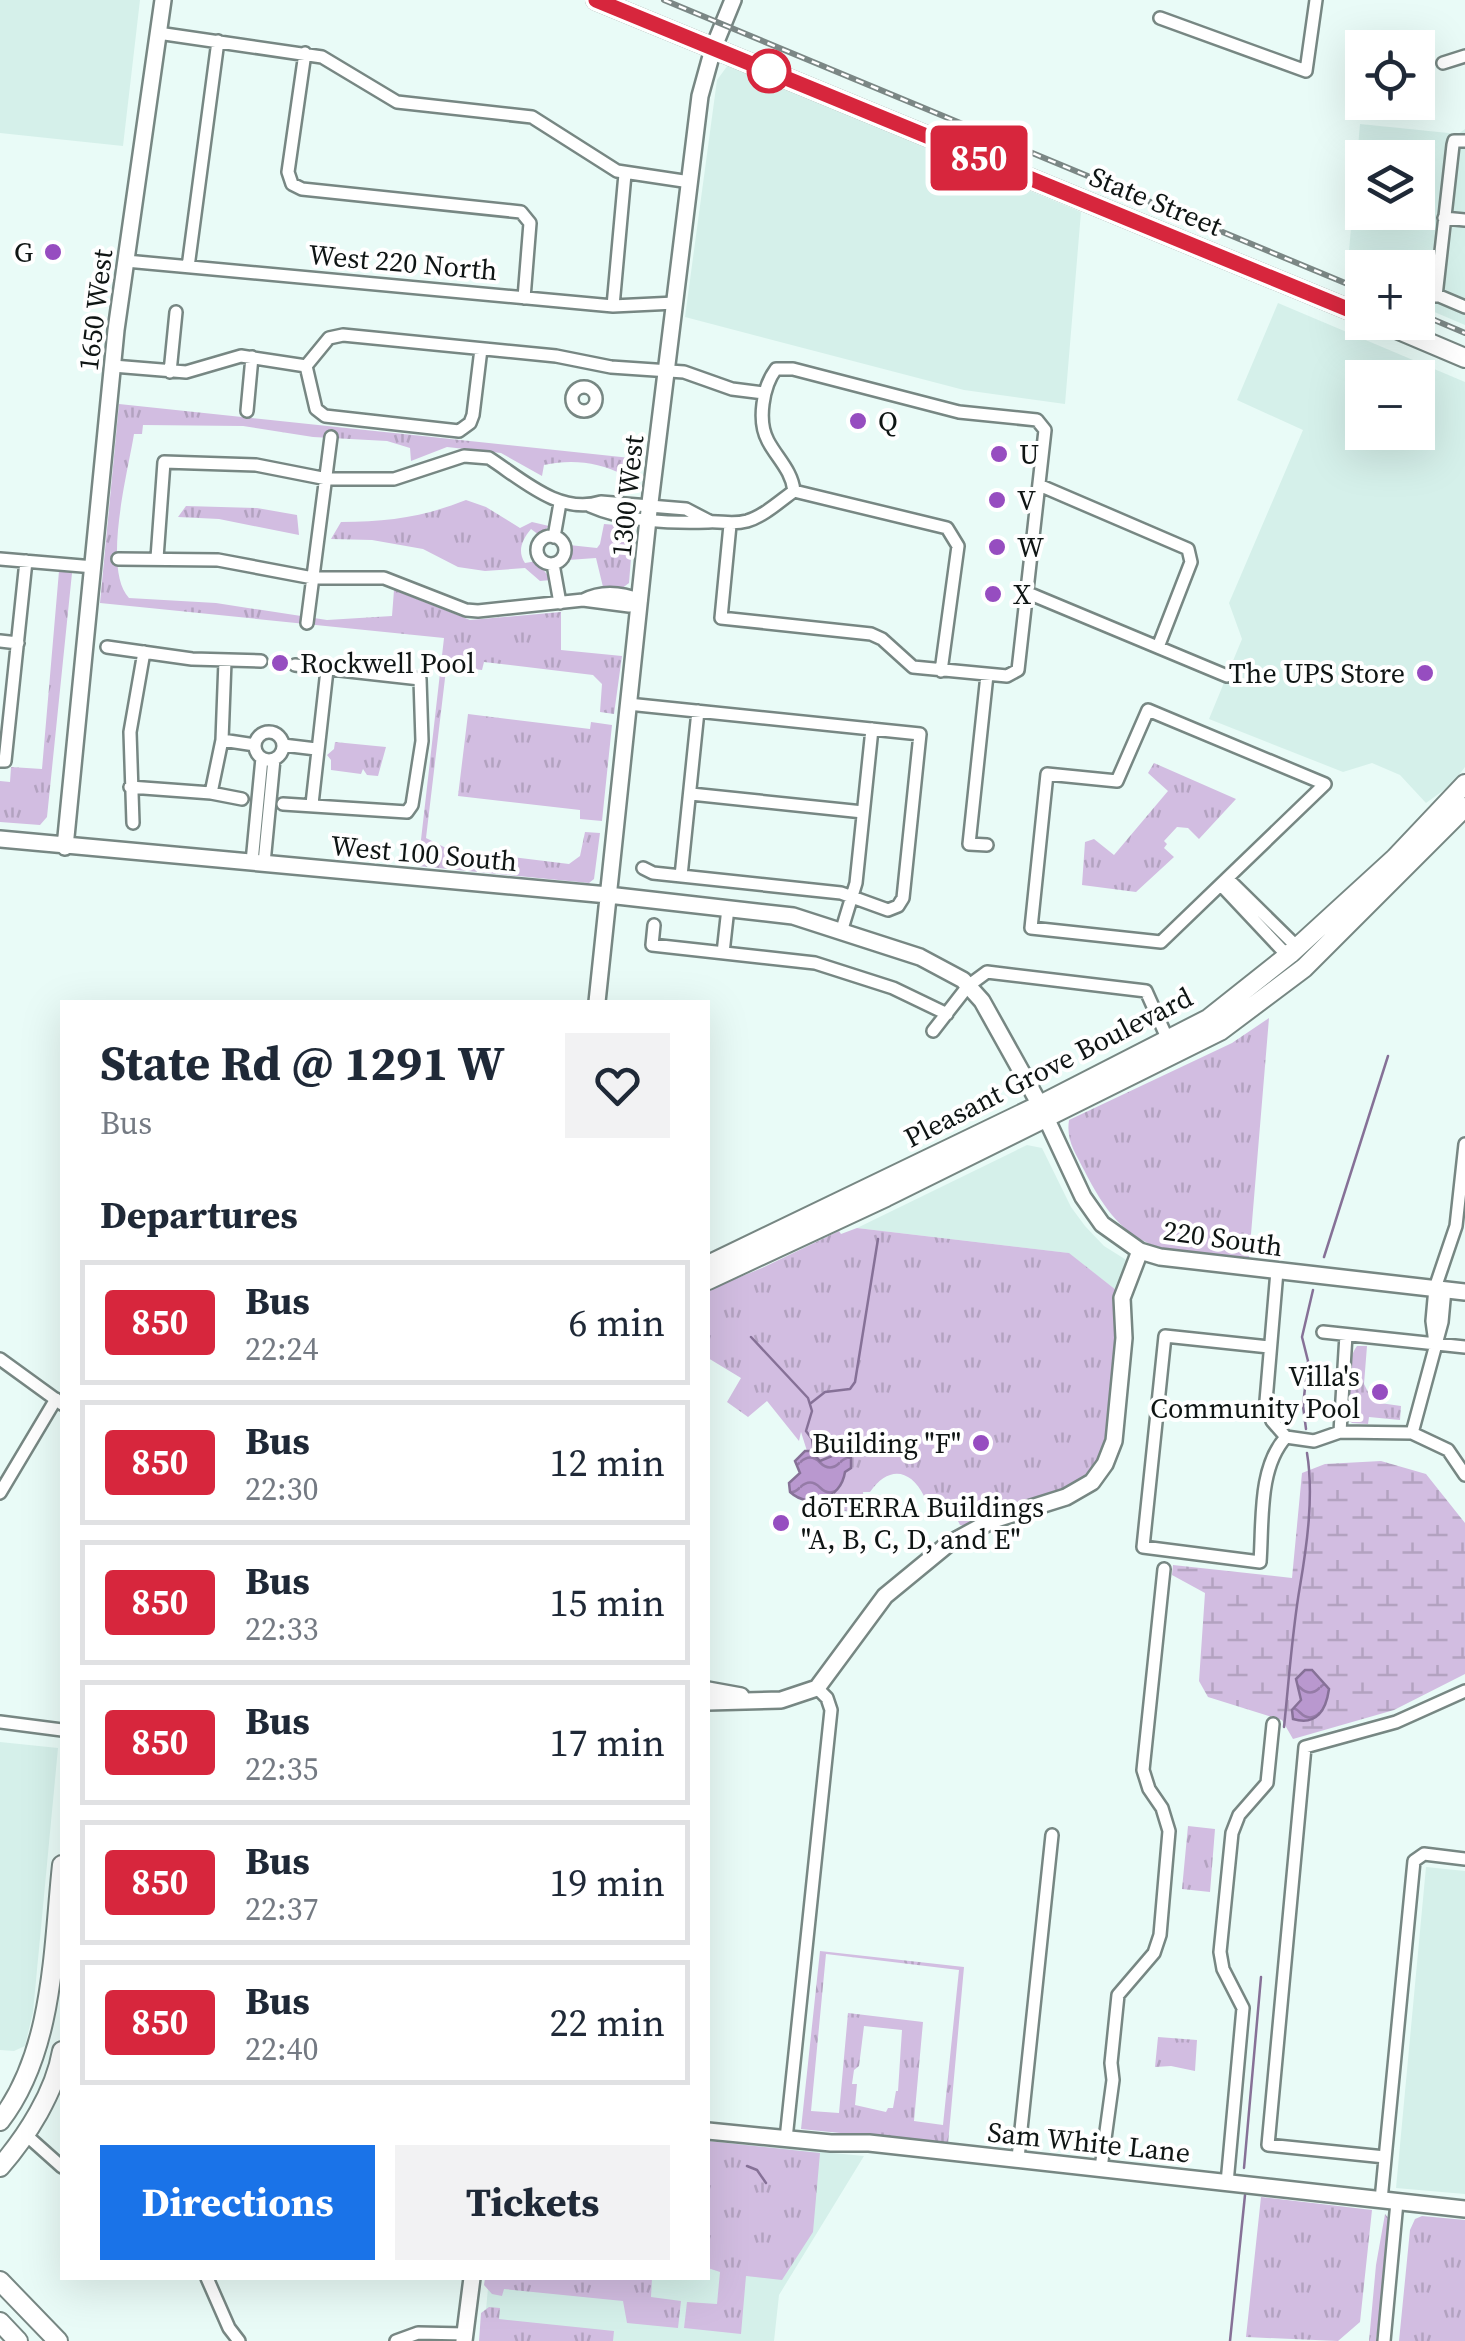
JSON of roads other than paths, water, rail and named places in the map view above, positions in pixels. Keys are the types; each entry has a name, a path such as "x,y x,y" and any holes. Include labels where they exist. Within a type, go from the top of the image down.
{"main road":[{"name":"State Street","path":"596,0 1345,308"},
{"path":"1422,340 1465,358"},
{"name":"Pleasant Grove Boulevard","path":"710,1279 1044,1112 1208,1019 1300,957 1465,784"},
{"name":"Pleasant Grove Boulevard","path":"710,1265 1220,1031 1465,807"},
{"path":"0,2121 29,2067 41,2026 60,1880"},
{"path":"0,2167 26,2134 56,2081"},
{"path":"0,2281 58,2341"},
{"path":"0,2322 18,2341"}],"street":[{"name":"1650 West","path":"65,847 113,366 162,0"},
{"name":"1300 West","path":"596,1000 649,513 700,96 713,48 733,0"},
{"path":"1160,18 1306,71 1316,0"},
{"path":"158,34 322,56 397,102 532,116 625,174 690,182"},
{"path":"188,267 218,41"},
{"path":"306,53 288,172 292,184 302,189 525,214 530,223 524,298"},
{"path":"1444,62 1465,56"},
{"path":"1465,142 1454,140 1436,296 1465,307"},
{"path":"612,306 625,174"},
{"path":"1444,218 1465,220"},
{"name":"West 220 North","path":"126,261 612,306 675,303"},
{"path":"170,372 176,312"},
{"path":"306,366 330,338 342,335 556,356 589,364 612,361 632,368 697,375 732,389 764,393"},
{"path":"306,366 320,413 333,418 460,431 470,424 481,349"},
{"path":"113,366 170,372 197,370 229,358 252,357 306,366"},
{"path":"248,411 252,357"},
{"path":"586,387 589,364"},
{"path":"730,525 720,618 871,634 913,667 1007,676 1018,670 1045,430 1037,420 958,412 793,369 776,370 764,393 765,437 793,480 794,492"},
{"path":"307,624 332,437"},
{"path":"156,558 164,462 256,465 328,479 394,479 464,456 478,456 489,458 560,503 590,506 609,514 649,513 687,525 730,525 752,520 794,492 940,525 953,533 958,546 941,670"},
{"path":"1039,485 1188,549 1191,562 1158,647"},
{"path":"554,537 560,503"},
{"path":"554,537 565,550 561,560 553,564 542,560 538,548 543,539 554,537"},
{"path":"0,558 94,568"},
{"path":"118,559 218,560 313,578 384,578 466,610 583,600 629,606 641,600"},
{"path":"2,761 26,561"},
{"path":"553,564 560,603"},
{"path":"1028,593 1227,676"},
{"path":"0,641 18,643"},
{"path":"107,647 224,661 261,661"},
{"path":"133,823 130,732 144,652"},
{"path":"211,793 222,740 224,661"},
{"path":"283,804 408,812 422,740 420,679 295,665"},
{"path":"312,804 327,670"},
{"path":"987,675 969,844 987,845"},
{"path":"628,704 920,734 898,906 888,910 841,893 653,873 642,868"},
{"path":"1148,710 1325,784 1224,882 1161,942 1031,928 1047,774 1118,781 1148,710"},
{"path":"681,876 698,711"},
{"path":"842,929 853,898 872,729"},
{"path":"255,745 262,734 271,732 279,736 283,745 280,754 268,758"},
{"path":"222,740 255,745 268,758"},
{"path":"283,745 316,749"},
{"path":"258,862 268,758"},
{"path":"130,787 242,799"},
{"path":"691,794 864,812"},
{"name":"West 100 South","path":"0,839 608,895 792,916 936,962 968,986"},
{"path":"1224,882 1274,933 1292,942 1300,957"},
{"path":"724,953 728,908"},
{"path":"654,924 652,945 815,962 894,988 947,1014"},
{"path":"933,1032 968,986 987,972 1146,991 1168,1040"},
{"name":"220 South","path":"968,986 982,1001 1044,1112 1083,1197 1102,1224 1140,1251 1160,1257 1465,1292"},
{"path":"1412,1432 1435,1344 1440,1289 1463,1189 1465,1144"},
{"path":"710,1702 781,1700 818,1688 873,1610 918,1566 994,1520 1075,1494 1096,1477 1114,1440 1124,1338 1122,1298 1140,1251"},
{"path":"1278,1271 1266,1400 1272,1421 1286,1437 1314,1441 1340,1432 1412,1432 1448,1450 1463,1468"},
{"path":"1322,1332 1465,1346"},
{"path":"1340,1432 1346,1334"},
{"path":"1269,1347 1165,1336 1143,1547 1260,1562 1267,1473 1273,1452 1286,1437"},
{"path":"0,1359 59,1402 0,1493"},
{"path":"1101,2168 1118,1995 1154,1953 1160,1935 1169,1831 1143,1770 1164,1569"},
{"path":"786,2139 831,1710 818,1688"},
{"path":"710,1690 759,1700"},
{"path":"1385,2158 1268,2145 1305,1747 1396,1722 1465,1691"},
{"path":"0,1722 60,1730"},
{"path":"1226,2183 1243,2008 1223,1969 1222,1932 1232,1833 1239,1815 1267,1783 1272,1724"},
{"path":"1018,2158 1052,1835"},
{"path":"1384,2341 1389,2201 1385,2158 1414,1861 1420,1855 1465,1858"},
{"name":"Sam White Lane","path":"710,2131 1018,2158 1465,2209"},
{"path":"26,2134 60,2165"},
{"path":"208,2280 228,2328 239,2341"},
{"path":"396,2341 418,2333 464,2338 472,2280"}],"water":[{"path":"805,1451 811,1451 820,1461 839,1453 851,1458 851,1468 838,1489 824,1499 806,1500 790,1492 789,1483 800,1473 795,1461"},
{"path":"1305,1670 1312,1670 1329,1689 1319,1714 1301,1721 1293,1719 1292,1710 1301,1700 1296,1679"}],"waterway":[{"path":"1324,1257 1388,1056"},
{"path":"811,1403 825,1392 850,1389 855,1382 878,1239"},
{"path":"1306,1429 1303,1406 1308,1361 1302,1337 1313,1290"},
{"path":"751,1337 808,1398 812,1411 806,1431 814,1453"},
{"path":"1284,1727 1309,1520 1307,1453"},
{"path":"1244,2168 1261,1977"},
{"path":"747,2166 757,2170 766,2183"},
{"path":"1230,2341 1245,2195"}],"railway":[{"path":"664,0 1345,283"},
{"path":"1435,320 1465,333"}],"place":[{"name":"G","path":"53,252"},
{"name":"Q","path":"858,421"},
{"name":"U","path":"999,454"},
{"name":"V","path":"997,500"},
{"name":"W","path":"997,547"},
{"name":"X","path":"993,594"},
{"name":"Rockwell Pool","path":"280,663"},
{"name":"The UPS Store","path":"1425,673"},
{"name":"Villa's Community Pool","path":"1380,1392"},
{"name":"Building \"F\"","path":"981,1443"},
{"name":"dōTERRA Buildings \"A, B, C, D, and E\"","path":"781,1523"}]}
